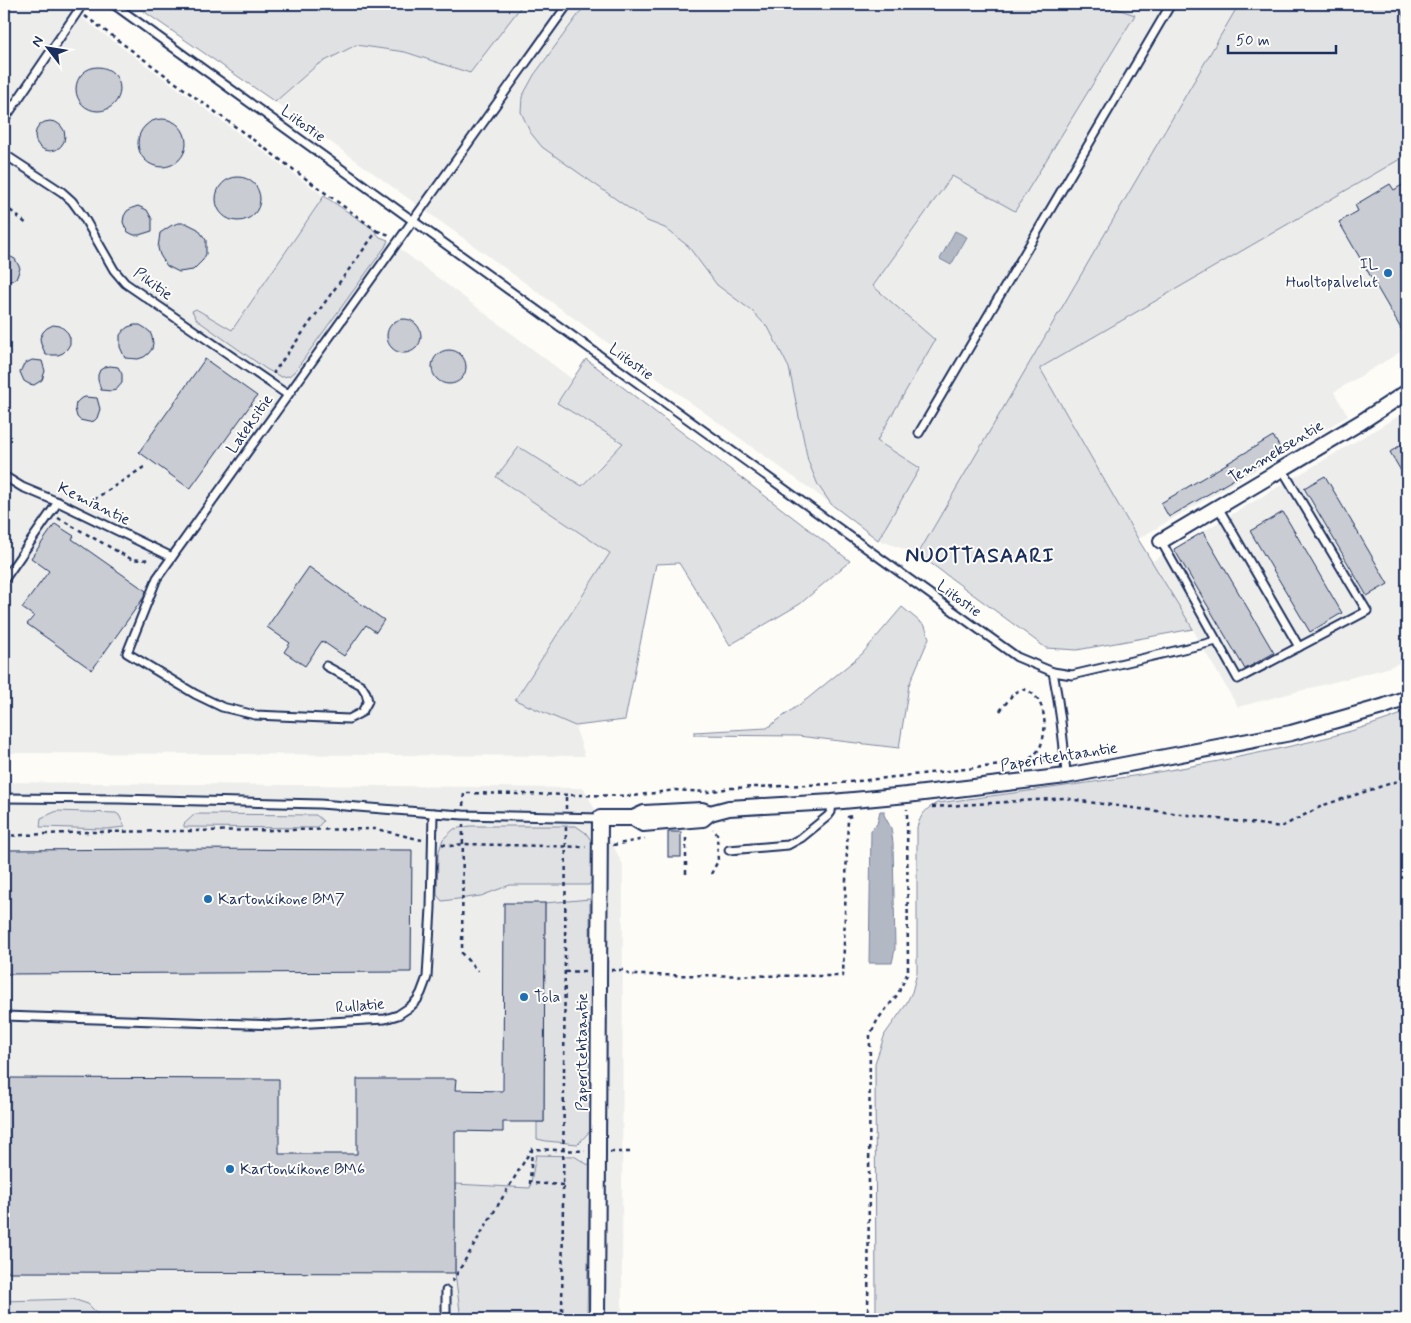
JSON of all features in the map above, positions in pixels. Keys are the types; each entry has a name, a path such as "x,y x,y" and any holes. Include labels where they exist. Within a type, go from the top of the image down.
{"street":[{"name":"Temmeksentie","path":"1161,541 1361,422 1407,392"},
{"name":"Paperitehtaantie","path":"597,1319 600,818 634,818 643,824 711,820 729,808 832,802 907,795 1066,776 1291,734 1407,698"}],"lane":[{"path":"4,120 82,4"},
{"name":"Liitostie","path":"113,4 1017,657 1053,672 1072,675 1217,641"},
{"name":"Lateksitie","path":"326,666 361,685 368,701 362,712 349,719 255,715 222,707 195,694 127,653 157,578 568,4"},
{"path":"919,433 1171,4"},
{"name":"Pikitie","path":"4,154 62,192 72,201 83,216 114,270 125,283 288,394"},
{"path":"1161,541 1238,679 1367,611 1282,469"},
{"name":"Kemiantie","path":"4,476 172,557"},
{"path":"4,580 58,502"},
{"path":"1218,507 1299,647"},
{"path":"1053,672 1065,745 1066,776"},
{"path":"4,798 119,798 310,804 463,815 600,818"},
{"path":"729,850 788,845 801,838 828,816 831,812 832,802"},
{"name":"Rullatie","path":"4,1016 276,1025 391,1018 410,1007 421,993 427,977 433,813"},
{"path":"446,1291 446,1319"}],"path":[{"path":"78,11 377,231 399,238"},
{"path":"4,205 28,225"},
{"path":"272,384 274,372 377,231"},
{"path":"60,518 70,515 144,467"},
{"path":"49,514 60,518 130,558 152,559 162,552"},
{"path":"1000,710 1013,694 1022,688 1035,695 1040,702 1044,714 1042,743 1034,756 1026,762"},
{"path":"925,808 1066,798 1281,827 1324,805 1407,778"},
{"path":"562,1319 566,795"},
{"path":"868,1319 870,1035 878,1019 898,994 908,972 908,808 899,808"},
{"path":"630,975 843,976 848,817 857,814"},
{"path":"711,820 718,834 718,861 711,874"},
{"path":"686,828 686,874"},
{"path":"4,836 88,832 376,829 450,846 463,844 600,848 651,838"},
{"path":"532,1149 632,1152"},
{"path":"532,1149 530,1183 563,1185"},
{"path":"446,1291 532,1149"}],"shaded area":[{"path":"4,4 63,4 324,196 372,228 380,237 388,240 572,379 557,403 623,443 582,486 519,447 611,553 515,699 575,726 585,756 4,753"},
{"path":"133,4 523,4 470,73 405,52 356,45 317,65 275,102"},
{"path":"523,4 586,4 534,75 647,221 665,228 688,246 717,285 752,311 769,329 789,368 808,461 818,485 831,504 275,102 317,65 356,45 405,52 470,73"},
{"path":"586,4 1103,4 1135,15 1015,211 952,176 873,286 935,340 877,441 920,468 878,540 831,504 818,485 808,461 789,368 769,329 752,311 717,285 688,246 665,228 647,221 542,147 530,132 521,112 522,97 534,75"},
{"path":"1103,4 1239,4 918,554 878,540 920,468 877,441 935,340 873,287 952,176 1015,210 1135,16"},
{"path":"1239,4 1402,4 1400,8 1407,22 1407,155 1040,368 1138,539 1193,629 1077,650 1046,648 918,554"},
{"path":"1407,155 1407,348 1334,392 1348,416 1138,539 1040,368"},
{"path":"324,196 372,228 380,237 388,240 385,247 295,371 289,376 281,377 266,369 197,320 192,311 196,309 232,330"},
{"path":"955,231 967,237 951,265 940,259"},
{"path":"586,359 850,561 800,604 730,645 679,563 656,564 625,720 575,726 515,700 610,553 496,477 519,447 582,486 623,443 557,403"},
{"path":"1407,411 1407,660 1384,669 1238,707 1193,629 1151,562"},
{"path":"902,607 925,626 929,638 909,685 899,748 798,736 694,735 694,732 767,728 807,699 862,654"},
{"path":"1407,712 1407,1319 876,1319 875,1063 885,1034 905,1006 912,992 917,973 917,827 924,813 937,803 1138,775 1277,749 1352,731"},
{"path":"4,782 584,788 623,865 622,1319 4,1319"},
{"path":"57,811 116,813 125,827 106,829 40,827 41,818"},
{"path":"880,811 884,811 884,815 891,828 893,843 895,949 892,963 869,963 871,830 877,824"},
{"path":"195,814 316,815 323,821 317,828 184,827 184,824"},
{"path":"470,826 576,826 586,833 592,842 594,878 589,885 510,885 481,896 442,901 437,895 438,854 443,839 454,829"},
{"path":"590,899 591,1130 578,1144 546,1141 537,1139 537,1122 544,1122 545,903"},
{"path":"536,1155 574,1156 590,1166 587,1315 585,1319 461,1319 455,1273 455,1184 530,1188"},
{"path":"73,1299 88,1304 98,1314 98,1319 4,1319 4,1301"}],"building":[{"path":"102,67 114,73 119,80 119,98 114,105 107,110 94,111 86,108 79,101 76,85 79,77 86,70"},
{"path":"157,119 167,119 176,123 182,129 185,134 185,152 176,163 167,167 157,167 148,163 142,157 138,148 138,138 142,129 148,123"},
{"path":"50,121 61,125 65,136 61,147 50,151 39,147 35,136 39,125"},
{"path":"238,177 250,181 256,187 260,199 256,211 250,217 238,221 226,217 220,211 216,199 220,187 226,181"},
{"name":"IL Huoltopalvelut","path":"1407,182 1407,339 1339,222 1358,211 1355,205 1390,184 1394,190"},
{"path":"138,206 147,210 152,219 152,231 134,235 128,232 123,222 127,211"},
{"path":"179,223 186,223 198,229 206,240 206,254 193,270 179,272 167,266 160,255 158,248 160,233"},
{"path":"4,256 15,259 20,268 17,277 4,283"},
{"path":"404,319 411,320 416,324 420,329 420,343 416,348 411,352 404,353 397,352 392,348 388,343 387,336 388,329 392,324 397,320"},
{"path":"53,325 60,326 68,333 70,344 63,353 46,355 40,338 47,328"},
{"path":"140,325 150,332 153,343 152,349 148,354 138,359 125,358 120,347 120,335 128,327"},
{"path":"449,350 461,355 466,367 461,379 449,384 437,379 432,367 437,355"},
{"path":"205,359 257,396 190,489 139,452"},
{"path":"32,360 42,361 45,371 42,380 34,385 24,381 20,372 24,364"},
{"path":"110,366 118,367 122,374 122,383 116,390 101,390 98,375 100,370"},
{"path":"85,397 97,398 100,409 94,421 80,420 77,417 76,403"},
{"path":"1273,436 1282,451 1169,517 1161,503"},
{"path":"1407,441 1407,481 1390,452"},
{"path":"1325,476 1388,584 1367,596 1304,488"},
{"path":"1283,512 1342,613 1310,632 1250,531"},
{"path":"55,524 74,536 72,539 146,591 144,597 92,670 27,624 34,616 22,608 49,571 31,558"},
{"path":"1203,532 1274,653 1245,669 1174,549"},
{"path":"309,567 384,620 376,632 366,625 344,656 322,641 305,666 284,652 290,643 267,627"},
{"path":"668,832 681,832 681,857 668,857"},
{"name":"Kartonkikone BM7","path":"4,850 412,850 411,972 4,974"},
{"name":"Kartonkikone BM6","path":"504,903 545,903 544,1122 503,1122 503,1132 455,1131 455,1273 4,1272 4,1078 279,1079 279,1154 357,1154 357,1079 456,1079 455,1090 503,1091"}],"place":[{"name":"IL Huoltopalvelut","path":"1388,273"},
{"name":"Kartonkikone BM7","path":"208,899"},
{"name":"Tola","path":"524,997"},
{"name":"Kartonkikone BM6","path":"230,1169"}],"district":[{"name":"NUOTTASAARI","path":"980,556"}]}
